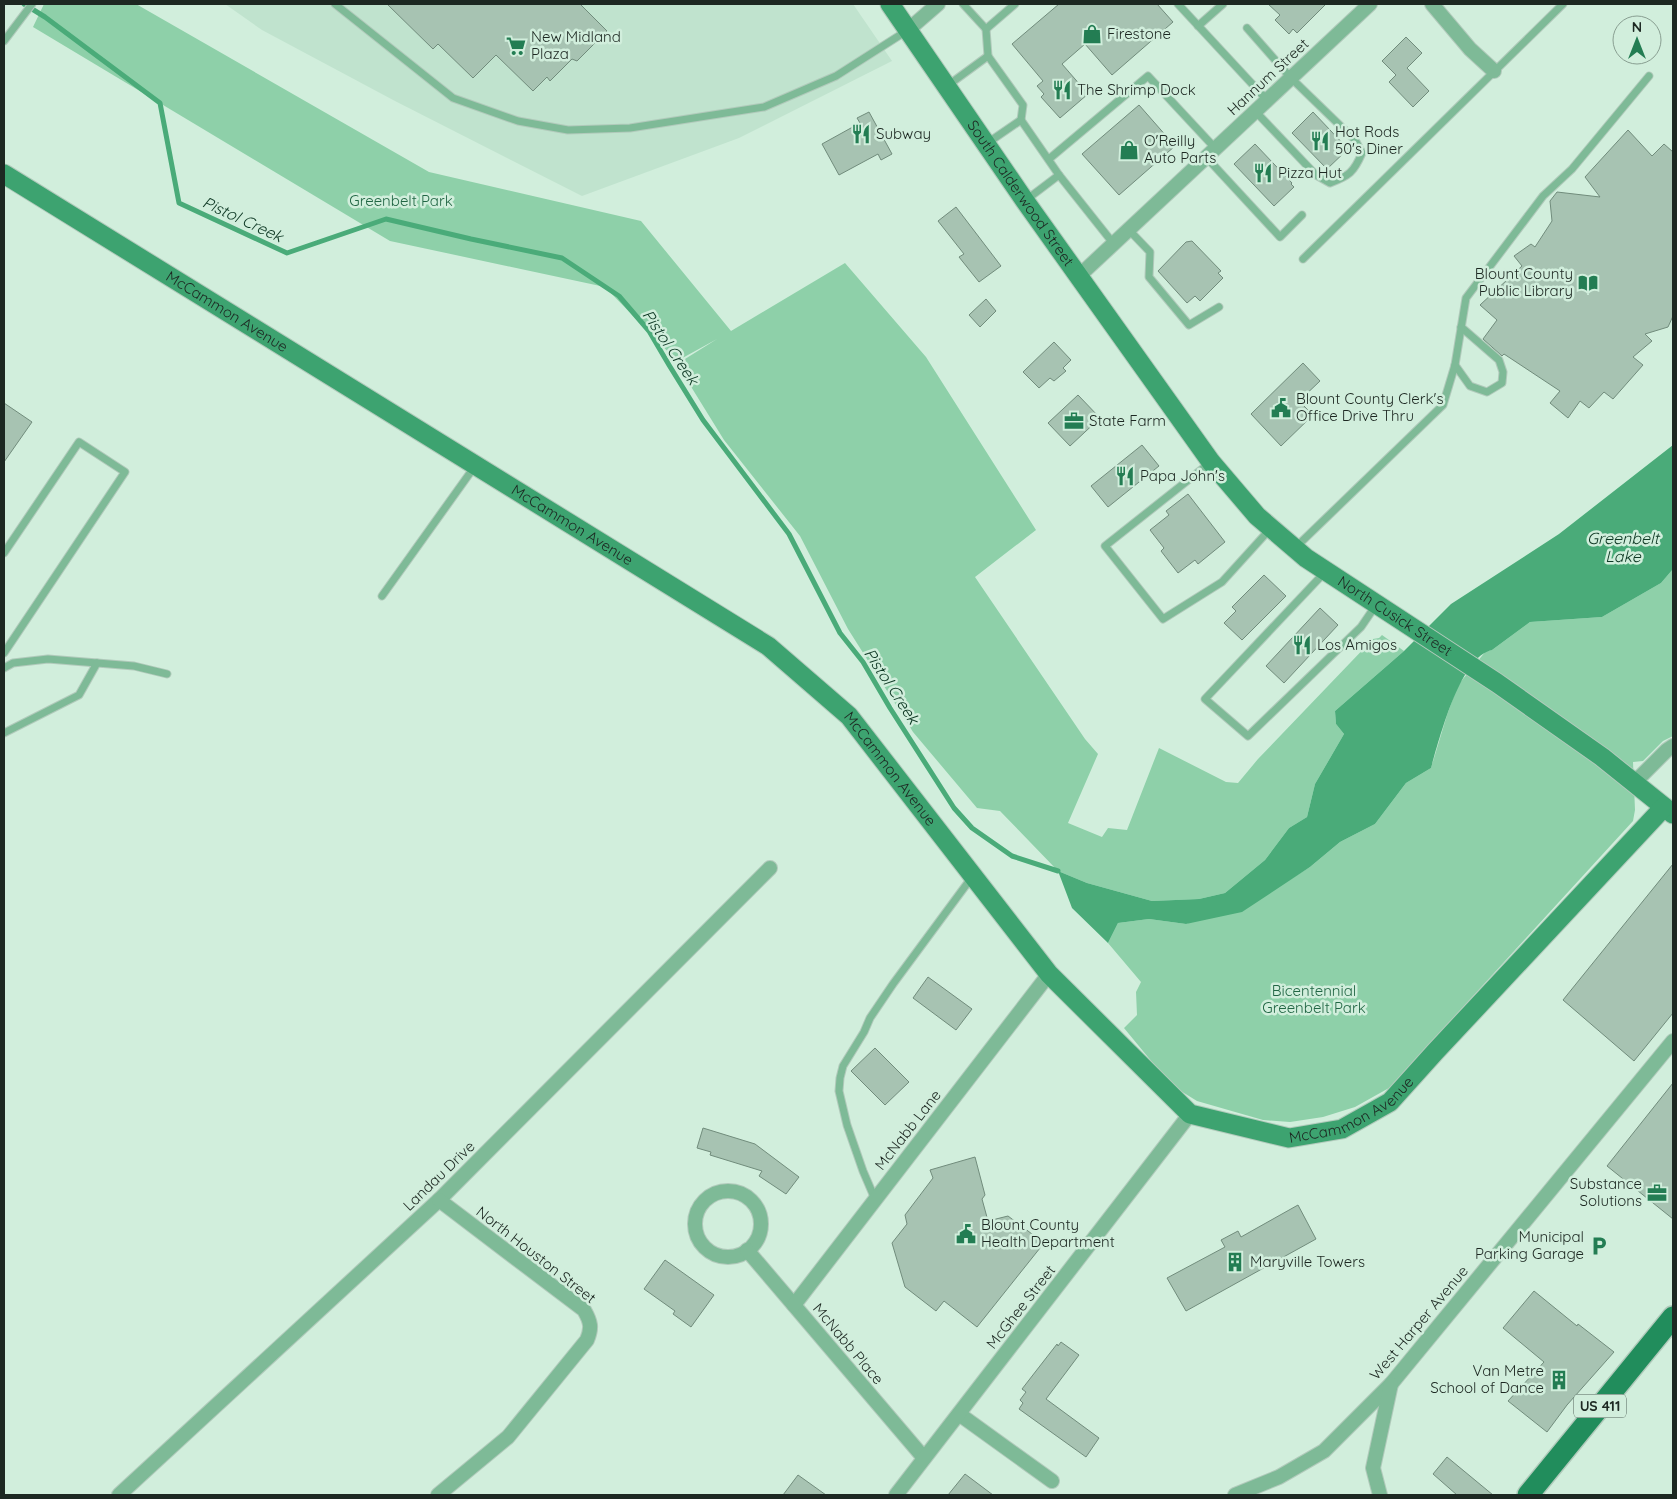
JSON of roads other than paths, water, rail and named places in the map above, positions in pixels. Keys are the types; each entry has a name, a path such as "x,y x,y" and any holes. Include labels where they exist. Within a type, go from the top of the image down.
{"main road":[{"name":"US 411","path":"1528,1495 1673,1317"}],"street":[{"name":"South Calderwood Street","path":"890,4 1025,201 1154,381"},
{"path":"908,30 938,4"},
{"name":"Hannum Street","path":"1079,276 1370,4"},
{"path":"1432,4 1470,49 1494,71"},
{"name":"McCammon Avenue","path":"4,174 768,646 849,716 1049,974 1190,1114 1289,1138 1342,1129 1390,1102 1435,1052 1669,810"},
{"name":"North Cusick Street","path":"1154,381 1211,462 1257,516 1294,549 1496,683 1602,757 1669,810"},
{"path":"1634,783 1673,746"},
{"name":"Landau Drive","path":"119,1495 439,1200 770,868"},
{"name":"McNabb Lane","path":"794,1305 1049,974"},
{"name":"West Harper Avenue","path":"1236,1495 1279,1477 1324,1451 1391,1384 1673,1041"},
{"name":"McGhee Street","path":"896,1495 1190,1114"},
{"path":"730,1191 741,1194 751,1200 760,1220 760,1232 755,1242 747,1250 738,1255 722,1256 708,1250 701,1242 696,1234 696,1213 708,1197 719,1192 730,1191"},
{"name":"North Houston Street","path":"438,1495 508,1437 587,1340 591,1330 590,1320 584,1310 439,1200"},
{"name":"McNabb Place","path":"747,1250 924,1458"},
{"path":"1380,1495 1373,1468 1391,1384"},
{"path":"959,1414 1052,1481"}],"lane":[{"path":"4,41 32,4"},
{"path":"335,4 453,98 518,121 568,130 630,128 764,106 836,76 908,30"},
{"path":"963,4 986,29 988,56 1023,105 1021,120 1059,175 1114,243"},
{"path":"986,29 1015,4"},
{"path":"1178,4 1267,100"},
{"path":"1198,26 1223,4"},
{"path":"1303,259 1563,4"},
{"path":"1247,28 1291,78 1356,140 1362,153 1357,165 1346,177 1330,183 1316,176 1255,111"},
{"path":"947,86 988,56"},
{"path":"1049,159 1148,76 1280,236 1302,215"},
{"path":"1294,549 1443,404 1455,365 1466,298 1543,196 1572,169 1649,76"},
{"path":"986,144 1021,120"},
{"path":"1025,201 1059,175"},
{"path":"1129,230 1150,252 1149,277 1189,325 1218,307"},
{"path":"1455,365 1470,386 1487,392 1502,383 1503,372 1499,360 1461,327"},
{"path":"4,554 79,442 125,472 4,653"},
{"path":"1211,462 1106,546 1164,619 1222,582 1272,528"},
{"path":"382,596 475,466"},
{"path":"1326,571 1205,699 1248,736 1361,626 1377,604"},
{"path":"4,668 13,663 30,660 48,660 134,666 167,674"},
{"path":"4,733 80,695 97,663"},
{"path":"876,1199 863,1171 847,1125 839,1091 843,1066 864,1032 870,1018 973,876"}],"water":[{"name":"Greenbelt Lake","path":"1673,445 1673,569 1661,583 1602,617 1530,622 1481,656 1470,667 1452,701 1431,768 1406,783 1375,824 1340,842 1310,867 1242,912 1186,924 1149,919 1118,923 1108,943 1072,908 1058,871 1087,883 1152,901 1199,899 1225,893 1265,860 1289,828 1307,817 1315,784 1344,734 1336,724 1335,711 1404,651 1451,604 1559,534"}],"waterway":[{"name":"Pistol Creek","path":"24,4 45,17 160,103 179,203 287,253 386,219 562,258 619,296 649,331 703,420 789,534 840,633 863,662 954,808 972,828 1012,856 1058,871"}],"place":[{"name":"Firestone","path":"1092,34"},
{"name":"New Midland Plaza","path":"516,46"},
{"name":"The Shrimp Dock","path":"1062,90"},
{"name":"Subway","path":"861,134"},
{"name":"Hot Rods 50's Diner","path":"1320,141"},
{"name":"O'Reilly Auto Parts","path":"1129,150"},
{"name":"Pizza Hut","path":"1263,173"},
{"name":"Blount County Public Library","path":"1588,283"},
{"name":"Blount County Clerk's Office Drive Thru","path":"1281,408"},
{"name":"State Farm","path":"1074,421"},
{"name":"Papa John's","path":"1125,476"},
{"name":"Los Amigos","path":"1302,645"},
{"name":"Substance Solutions","path":"1657,1193"},
{"name":"Blount County Health Department","path":"966,1234"},
{"name":"Municipal Parking Garage","path":"1599,1246"},
{"name":"Maryville Towers","path":"1235,1262"},
{"name":"Van Metre School of Dance","path":"1559,1380"}],"park label":[{"name":"Greenbelt Park","path":"401,201"},
{"name":"Bicentennial Greenbelt Park","path":"1314,1000"}]}
